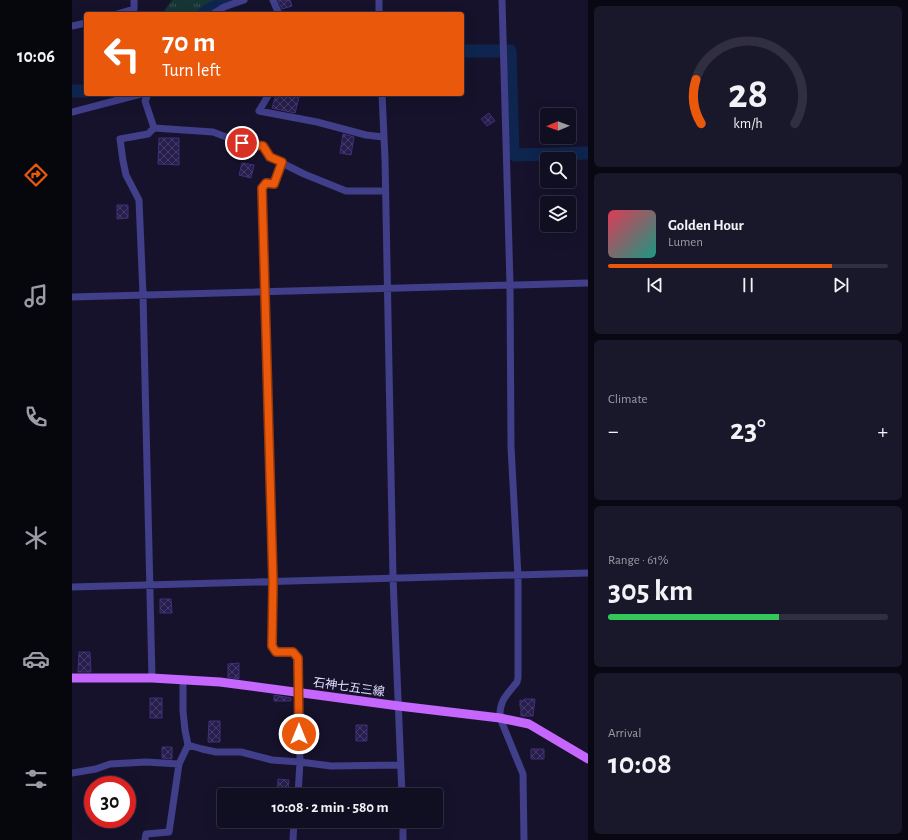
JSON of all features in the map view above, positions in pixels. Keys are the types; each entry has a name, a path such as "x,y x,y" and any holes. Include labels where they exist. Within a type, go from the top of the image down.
{"main road":[{"name":"石神七五三線","path":"72,678 152,678 220,682 500,718 530,724 588,759"}],"street":[{"path":"124,12 134,9 134,0"},
{"path":"216,12 224,7 244,0"},
{"path":"273,0 278,12"},
{"path":"379,0 379,12"},
{"path":"502,0 510,284 511,447 518,576 518,678 517,682 501,703 500,718 523,774 524,840"},
{"path":"72,26 84,23"},
{"path":"72,112 133,96"},
{"path":"147,96 146,100 154,128"},
{"path":"268,96 260,111 317,122 366,135 383,137"},
{"path":"382,96 392,578 402,788"},
{"path":"152,678 143,295 139,200 126,175 120,139 148,134 154,128 213,132 242,143 263,146 270,157 304,174 346,191 385,191"},
{"path":"282,162 274,184 266,183 262,188 273,582 272,646 276,652 293,652 298,658 300,762 298,788"},
{"path":"72,297 588,283"},
{"path":"72,587 588,573"},
{"path":"145,840 146,834 169,832 179,764 188,745 183,711 183,680"},
{"path":"188,745 216,752 241,752 272,760 330,766 400,764"},
{"path":"72,773 96,769 110,764 146,762 179,764"},
{"path":"292,840 293,828"},
{"path":"403,828 403,840"}],"green space":[{"path":"172,0 223,0 202,12 163,12"}],"building":[{"path":"278,0 290,0 292,6 282,9"},
{"path":"275,96 299,96 295,113 272,108"},
{"path":"489,113 495,121 487,126 481,119"},
{"path":"343,134 354,137 351,155 340,153"},
{"path":"159,138 179,138 179,165 158,164"},
{"path":"242,163 254,165 251,178 239,175"},
{"path":"117,205 128,205 128,218 117,219"},
{"path":"160,599 171,599 172,613 160,613"},
{"path":"79,652 90,652 91,672 78,672"},
{"path":"239,663 239,679 228,677 228,664"},
{"path":"274,695 291,698 291,701 274,701"},
{"path":"150,698 162,698 162,718 150,718"},
{"path":"524,699 535,699 533,716 521,716 520,700 524,701"},
{"path":"209,721 220,721 220,742 208,742"},
{"path":"356,725 367,725 367,741 356,741"},
{"path":"162,747 172,747 172,759 162,758"},
{"path":"531,749 544,749 544,759 531,759"},
{"path":"278,779 289,780 288,788 277,788"}],"waterway":[{"path":"206,12 229,0"},
{"path":"464,51 510,51 513,153 515,155 588,153"},
{"path":"72,91 84,91"}],"route":[{"path":"242,143 263,146 270,157 282,162 274,184 266,183 262,188 273,582 272,646 276,652 293,652 298,658 299,734"}]}
